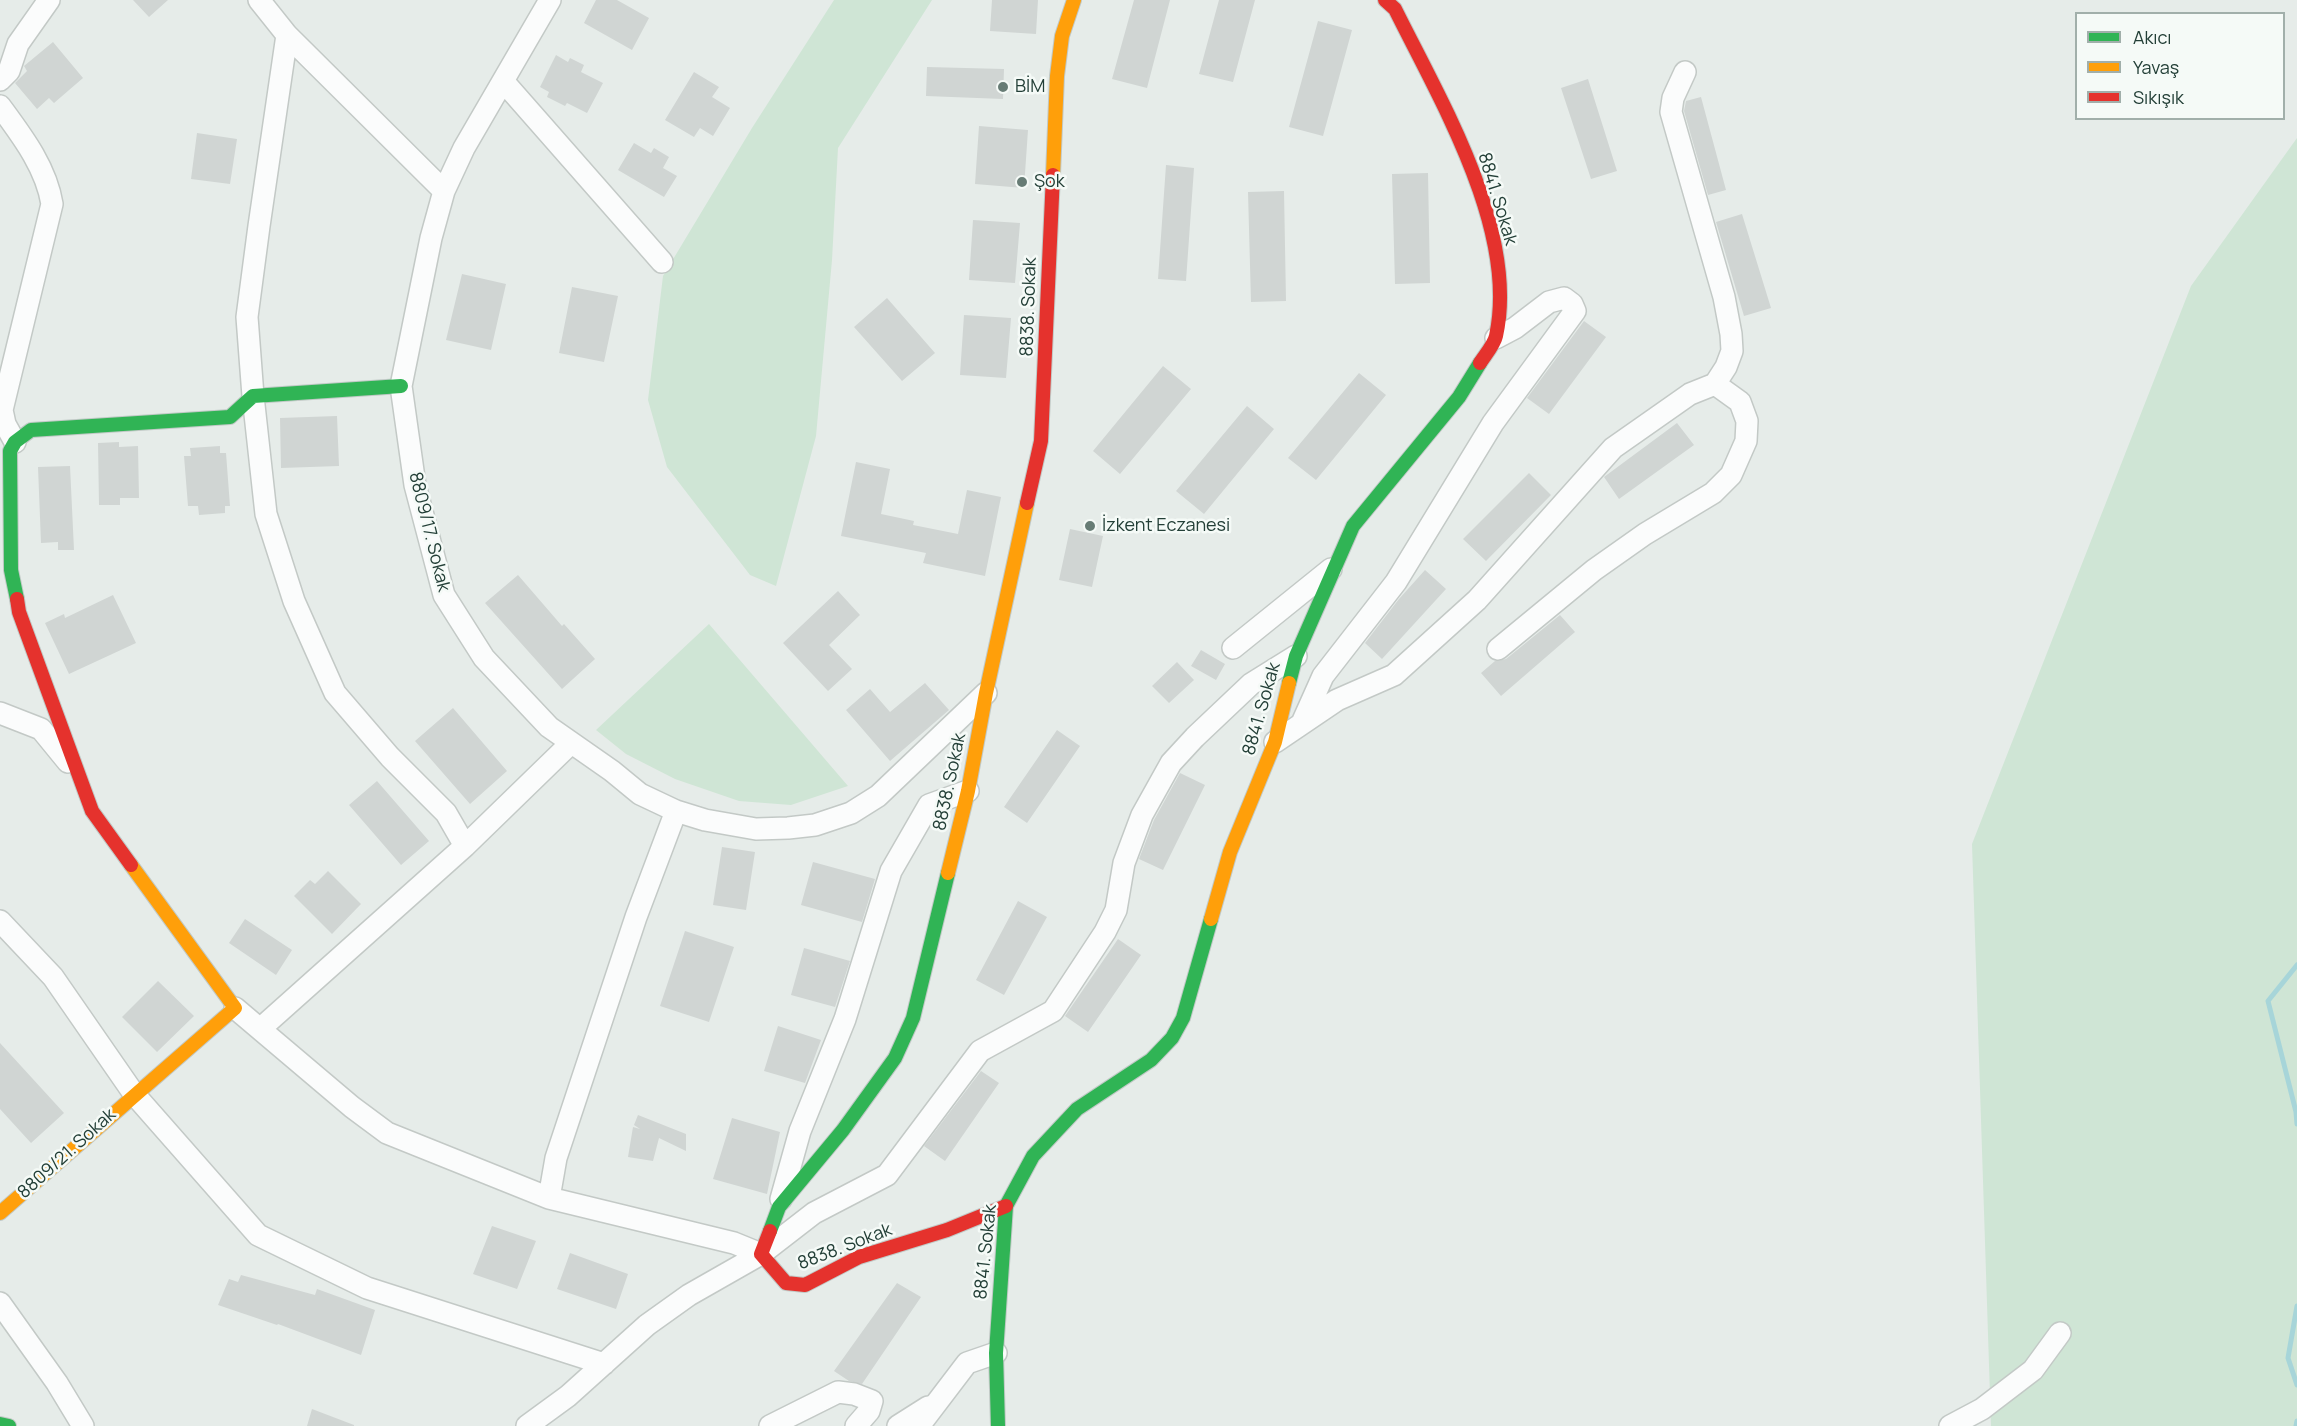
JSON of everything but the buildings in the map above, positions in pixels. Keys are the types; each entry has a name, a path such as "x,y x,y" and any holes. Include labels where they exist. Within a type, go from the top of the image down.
{"street":[{"path":"0,80 9,71 18,44 49,0"},
{"path":"258,0 287,35 444,192"},
{"name":"8809/17. Sokak","path":"550,0 464,148 444,192 431,238 401,386 414,485 444,595 484,658 549,727 612,771 640,794 676,811 705,820 756,829 789,828 814,825 851,813 878,796 986,693"},
{"name":"8838. Sokak","path":"1006,1206 947,1230 859,1257 805,1285 786,1283 772,1270 761,1254 779,1208 843,1130 895,1058 913,1018 968,791 986,693 1041,441 1057,76 1062,36 1074,0"},
{"name":"8841. Sokak","path":"998,1426 996,1353 999,1274 1006,1206 1033,1156 1077,1109 1151,1060 1172,1038 1183,1018 1230,852 1275,742 1296,656 1353,526 1459,397 1496,338 1499,305 1498,273 1492,230 1477,183 1446,112 1395,9 1385,0"},
{"path":"287,35 247,318 266,514 294,600 335,693 390,757 446,813 465,846"},
{"path":"1275,742 1337,700 1394,675 1477,600 1613,448 1690,394 1715,384 1726,367 1732,351 1724,297 1671,112 1673,98 1685,72"},
{"path":"503,81 662,262"},
{"path":"0,106 36,159 49,185 52,204 2,410 4,424 15,442"},
{"path":"1302,723 1323,676 1396,582 1492,423 1575,311 1572,304 1564,298 1549,302 1515,328 1496,338"},
{"path":"1498,649 1594,570 1645,534 1713,493 1731,475 1746,441 1747,421 1740,402 1715,384"},
{"path":"401,386 253,396 230,417 31,430 15,442 10,451 11,570 19,612 92,811 235,1008 352,1107 387,1133 549,1198 734,1243 761,1254"},
{"path":"1233,648 1336,566"},
{"path":"527,1426 568,1396 646,1325 689,1295 761,1254 814,1213 886,1176 980,1051 1053,1011 1105,932 1116,910 1128,854 1142,815 1171,763 1251,684 1296,656"},
{"path":"0,713 41,729 79,776"},
{"path":"260,1029 465,846 572,743"},
{"path":"779,1208 800,1131 845,1019 891,871 929,805 968,791"},
{"path":"549,1198 559,1147 636,917 676,811"},
{"path":"0,921 53,977 134,1094 258,1235 367,1288 604,1364"},
{"name":"8809/21. Sokak","path":"0,1213 235,1008"},
{"path":"0,1303 57,1383 83,1426"},
{"path":"1950,1426 1982,1409 2033,1370 2060,1333"},
{"path":"919,1426 967,1363 996,1353"},
{"path":"770,1426 837,1392 854,1394 872,1401 869,1412 856,1426"},
{"path":"898,1426 939,1400"},
{"path":"0,1424 9,1426"}],"green space":[{"path":"834,0 932,0 838,148 832,260 816,436 776,586 750,575 667,467 648,400 663,276 752,128"},
{"path":"2297,138 2297,1426 1991,1426 1972,844 2191,286"},
{"path":"709,624 848,786 791,805 739,801 675,779 626,754 596,730"}],"waterway":[{"path":"2297,965 2268,1001 2297,1124"},
{"path":"2297,1306 2288,1358 2297,1385"},
{"path":"2296,1426 2297,1421"}],"traffic: fast":[{"path":"1289,683 1296,656 1353,526 1459,397 1480,363"},
{"path":"17,599 11,570 10,451 15,442 31,430 230,417 253,396 401,386"},
{"path":"770,1231 779,1207 843,1130 895,1058 913,1018 948,873"},
{"path":"998,1426 996,1353 1006,1206 1033,1156 1077,1109 1151,1060 1172,1038 1183,1018 1211,919"},
{"path":"0,1424 9,1426"}],"traffic: slow":[{"path":"1053,175 1057,76 1062,36 1074,0"},
{"path":"948,873 968,791 986,693 1027,503"},
{"path":"1211,919 1230,852 1275,742 1289,683"},
{"path":"0,1213 235,1008 131,865"}],"traffic: jam":[{"path":"1385,0 1395,9 1453,125 1486,210 1496,253 1500,296 1496,336 1480,363"},
{"path":"1027,503 1041,441 1053,175"},
{"path":"17,599 19,612 92,811 131,865"},
{"path":"770,1231 761,1254 786,1283 805,1285 859,1257 947,1230 1006,1206"}],"place":[{"name":"BİM","path":"1003,87"},
{"name":"Şok","path":"1022,182"},
{"name":"İzkent Eczanesi","path":"1090,526"}]}
